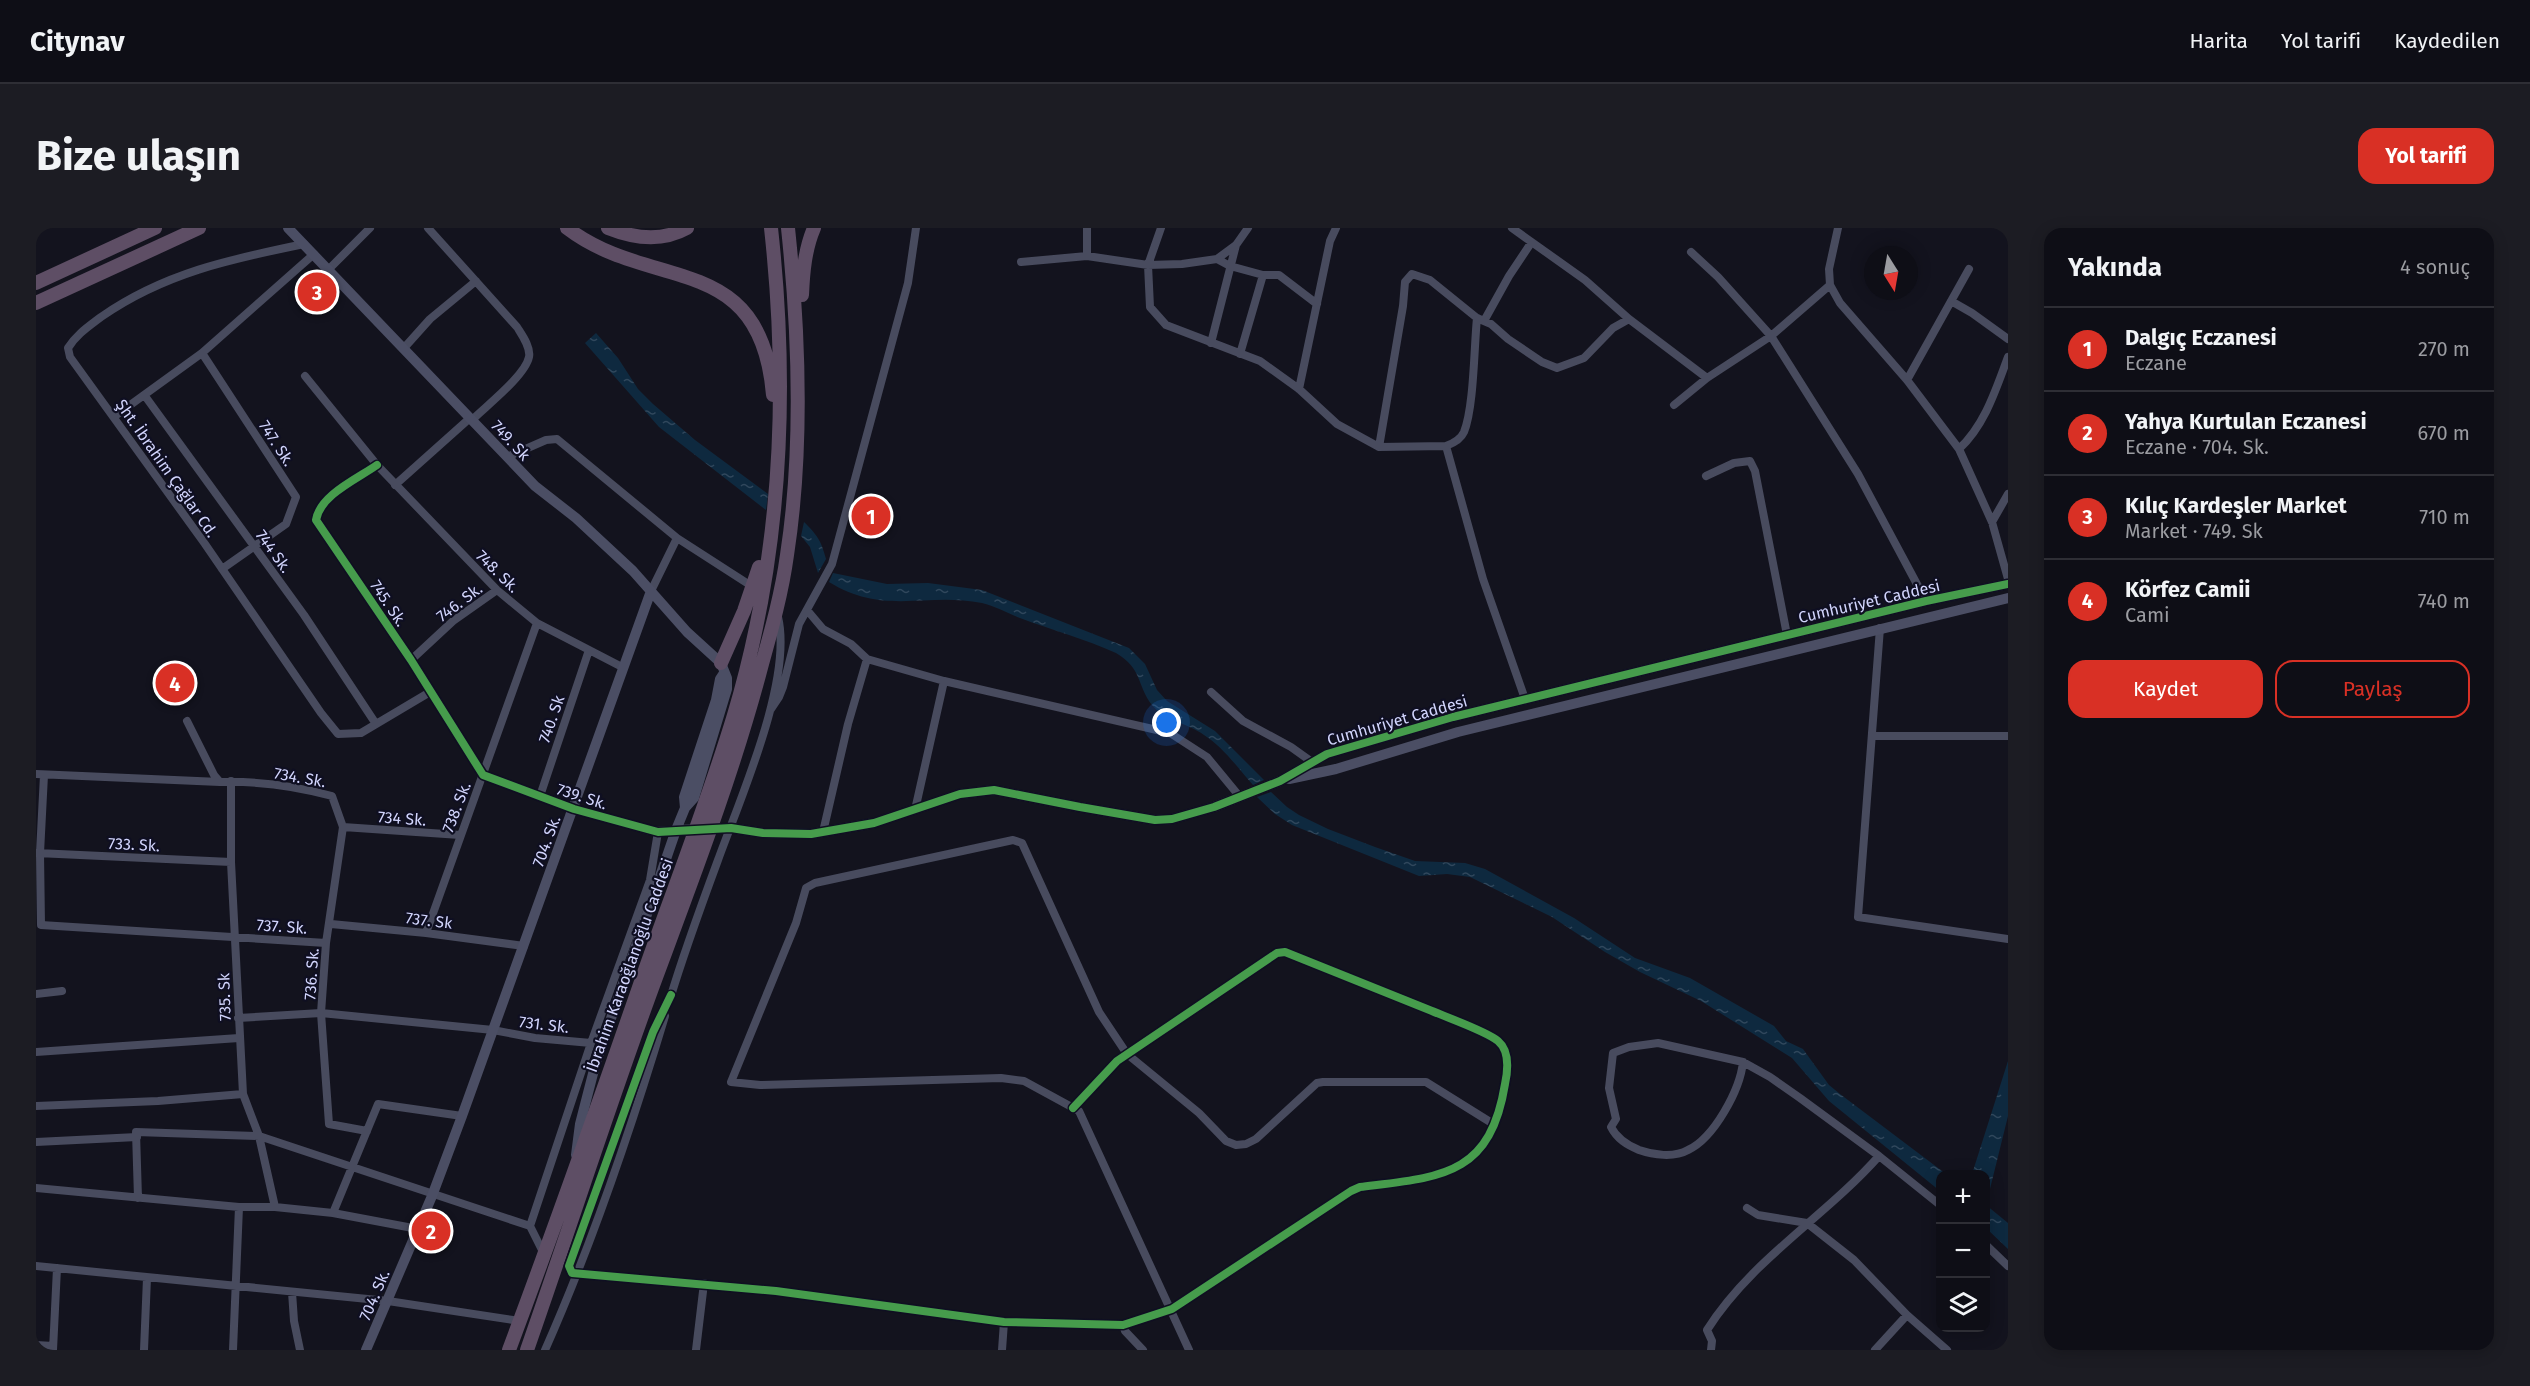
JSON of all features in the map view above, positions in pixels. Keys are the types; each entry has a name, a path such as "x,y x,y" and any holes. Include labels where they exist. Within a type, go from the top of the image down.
{"highway":[{"path":"36,283 155,228"},
{"path":"36,303 199,228"},
{"path":"567,228 581,239 607,252 692,277 719,290 740,306 756,326 768,353 778,453"},
{"path":"608,228 626,235 653,238 687,228"},
{"name":"İbrahim Karaoğlanoğlu Caddesi","path":"509,1350 690,844 741,689 759,612 770,544 781,392 780,340 771,228"},
{"name":"İbrahim Karaoğlanoğlu Caddesi","path":"526,1350 599,1144 628,1053 723,794 744,731 776,611 788,554 795,474 796,333 788,228"},
{"path":"797,396 802,273 808,242 814,228"},
{"path":"723,668 763,555 770,544"}],"street":[{"name":"749. Sk","path":"288,228 535,486 576,518 651,591 723,668"},
{"path":"329,269 370,228"},
{"path":"395,485 522,371 529,356 526,341 517,327 428,228"},
{"path":"768,712 779,697 799,624 832,564 908,283 916,228"},
{"path":"1087,228 1087,256"},
{"path":"1161,228 1148,265 1150,308 1166,325 1260,361 1299,389 1337,424 1379,447 1446,446 1455,442 1464,433 1480,320 1531,243"},
{"path":"1021,262 1087,256 1148,265 1182,264 1217,259 1236,245 1248,228"},
{"path":"1299,389 1330,241 1336,228"},
{"path":"1512,228 1585,280 1629,319 1707,378"},
{"path":"1838,228 1829,269 1830,285 1840,303 1907,380 1959,449 1992,522 2008,579"},
{"name":"Şht. İbrahim Çağlar Cd.","path":"304,244 205,266 155,286 114,308 76,335 68,348 70,357 115,416 338,734 361,733 430,692"},
{"path":"1211,343 1236,245"},
{"path":"1691,252 1718,277 1771,336 1858,474 1926,601"},
{"path":"115,416 199,355 314,254"},
{"path":"1217,259 1230,266 1263,275 1279,275 1317,304"},
{"path":"1907,380 1969,269"},
{"path":"1379,447 1405,282 1412,274 1430,280 1480,320 1542,362 1557,368 1584,358 1613,328 1629,319"},
{"path":"1240,354 1263,275"},
{"path":"404,348 430,319 476,281"},
{"path":"1674,405 1707,378 1771,336 1830,285"},
{"path":"1951,301 2008,339"},
{"name":"747. Sk.","path":"199,355 296,497 286,524 254,546"},
{"path":"1959,449 1972,437 1995,394 2008,357"},
{"name":"748. Sk.","path":"305,376 377,465 497,590 537,623 622,667"},
{"name":"744 Sk.","path":"145,396 304,615 376,724"},
{"path":"507,457 546,440 557,439 677,538 753,587"},
{"path":"1446,446 1483,579 1525,699"},
{"path":"1706,476 1734,463 1750,461 1755,471 1787,635"},
{"name":"745. Sk.","path":"377,465 329,498 317,512 316,520 411,660 483,775"},
{"path":"1992,522 2008,494"},
{"name":"704. Sk.","path":"366,1350 432,1195 574,809 622,667 651,591 677,538"},
{"path":"222,569 254,546"},
{"name":"Cumhuriyet Caddesi","path":"676,830 731,828 795,835 823,832 874,823 960,794 994,789 1080,807 1163,820 1181,817 1280,781 1327,754 1351,746 1525,699 1926,601 2008,584"},
{"name":"746. Sk.","path":"411,660 453,621 497,590"},
{"path":"1280,781 1336,769 1458,732 2008,598"},
{"path":"807,610 823,629 851,644 867,659 944,681 1170,734 1207,757 1240,797"},
{"path":"544,1350 576,1274 624,1144 671,995 755,760 777,676 780,647 776,611"},
{"name":"738. Sk.","path":"426,933 537,623"},
{"path":"1880,628 1858,917 2008,939"},
{"name":"740. Sk","path":"540,796 589,650"},
{"path":"823,832 848,724 867,659"},
{"path":"574,1172 580,1124 596,1062 685,808 684,797 716,700 723,668"},
{"path":"915,810 944,681"},
{"path":"1211,692 1243,721 1291,747 1312,762"},
{"path":"187,721 213,775 220,782"},
{"path":"1872,736 2008,736"},
{"path":"38,853 40,774 231,782"},
{"name":"739. Sk.","path":"483,775 574,809 658,832 676,830"},
{"name":"734. Sk.","path":"231,782 311,790 332,796 343,827"},
{"name":"735. Sk","path":"231,782 231,862 243,1094 259,1136 275,1207"},
{"name":"734 Sk.","path":"343,827 460,835"},
{"name":"736. Sk.","path":"343,827 331,924 326,943 321,1013 329,1124 367,1131"},
{"path":"544,1254 530,1226 591,1043 650,880 658,832"},
{"path":"1189,1350 1079,1111 1023,1081 1000,1078 760,1085 731,1082 796,923 806,888 815,883 1013,840 1022,843 1099,1012 1127,1054 1199,1113 1226,1141 1236,1145 1246,1144 1256,1139 1317,1083 1323,1082 1426,1082 1495,1125"},
{"name":"733. Sk.","path":"38,853 231,862"},
{"name":"737. Sk.","path":"38,853 41,925 326,943"},
{"name":"737. Sk","path":"331,924 426,933 524,946"},
{"path":"671,995 653,1032 569,1270 576,1274 704,1283 776,1291 1005,1322 1123,1325 1172,1309 1351,1191 1360,1187 1433,1178 1451,1171 1466,1161 1486,1142 1495,1125 1501,1109 1507,1076 1506,1051 1498,1040 1448,1017 1285,952 1277,952 1117,1061 1073,1108"},
{"path":"36,994 62,991"},
{"name":"731. Sk.","path":"238,1018 321,1013 493,1030 536,1038 591,1043"},
{"path":"36,1052 239,1038"},
{"path":"1743,1062 1742,1074 1730,1101 1701,1142 1687,1151 1669,1155 1650,1154 1629,1146 1615,1135 1611,1127 1616,1119 1609,1088 1613,1053 1629,1047 1658,1043 1743,1062 1777,1082 1879,1156 1936,1201"},
{"path":"36,1106 158,1101 243,1094"},
{"path":"333,1213 378,1104 462,1116"},
{"path":"138,1198 136,1132 259,1136 530,1226"},
{"path":"36,1142 137,1137"},
{"path":"614,1142 624,1144"},
{"path":"1711,1350 1712,1341 1707,1330 1722,1307 1808,1223 1858,1180 1879,1156"},
{"path":"36,1188 239,1207 275,1207 333,1213 418,1229"},
{"path":"233,1350 239,1207"},
{"path":"1747,1208 1758,1215 1808,1223 1854,1260 1907,1316 1947,1350"},
{"path":"1990,1249 2008,1266"},
{"path":"36,1266 388,1301 520,1321"},
{"path":"36,1345 53,1348 57,1268"},
{"path":"144,1350 147,1278"},
{"path":"696,1350 704,1283"},
{"path":"292,1292 294,1321 300,1350"},
{"path":"1875,1350 1907,1316"},
{"path":"1002,1350 1005,1322"},
{"path":"1123,1325 1125,1332 1143,1350"}],"water":[{"path":"596,333 618,358 638,389 653,404 695,440 768,494 766,510 659,427 585,343"},
{"path":"804,522 818,538 826,559 818,573 810,547 801,536"},
{"path":"833,573 887,584 928,583 982,590 1129,648 1145,664 1157,690 1167,701 1215,731 1264,780 1253,785 1218,745 1198,731 1157,710 1147,697 1131,665 1116,653 982,603 961,600 887,601 868,598 829,582"},
{"path":"1271,792 1299,815 1328,829 1415,861 1465,863 1485,869 1574,918 1635,958 1690,978 1774,1026 1786,1041 1803,1049 1829,1085 1941,1170 1936,1170 1936,1188 1829,1101 1792,1058 1701,1001 1640,972 1552,917 1470,877 1447,874 1419,876 1292,825 1275,814 1257,797"},
{"path":"2008,1061 2008,1116 1990,1189 1990,1170 1973,1170"},
{"path":"1990,1208 2008,1223 2008,1249 1990,1232"}],"cycle path":[{"path":"377,465 332,495 324,503 316,520 411,660 483,775 574,809 658,832 731,828 763,833 811,834 874,823 960,794 994,790 1155,820 1172,819 1214,807 1280,781 1327,754 1453,717 1926,601 2008,584"},
{"path":"671,995 653,1032 569,1266 572,1273 776,1291 1004,1322 1123,1325 1172,1309 1351,1191 1360,1187 1437,1175 1457,1167 1474,1155 1487,1138 1498,1115 1506,1079 1507,1061 1502,1045 1485,1033 1285,952 1277,953 1117,1061 1073,1108"}],"place":[{"name":"Kılıç Kardeşler Market","path":"317,292"},
{"name":"Dalgıç Eczanesi","path":"871,516"},
{"name":"Körfez Camii","path":"175,683"},
{"name":"Yahya Kurtulan Eczanesi","path":"431,1231"}]}
